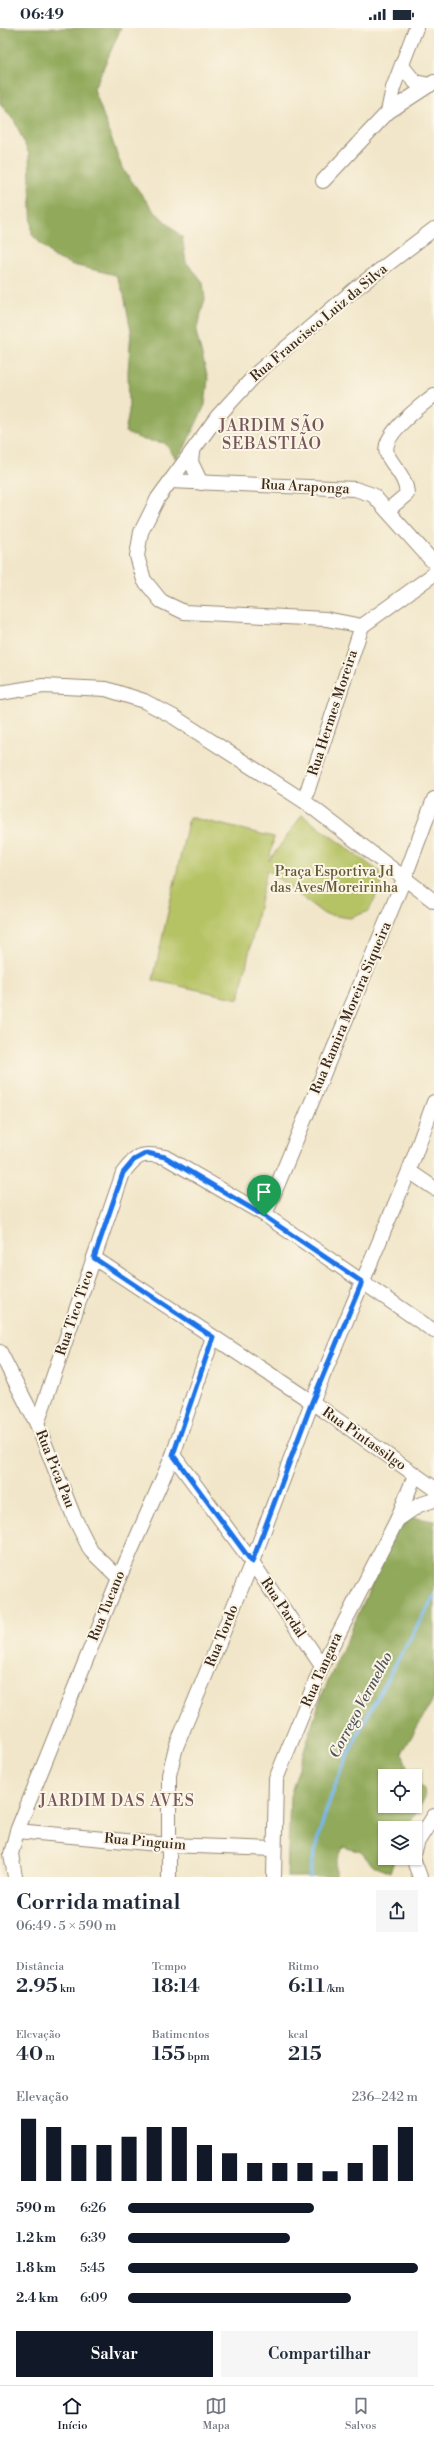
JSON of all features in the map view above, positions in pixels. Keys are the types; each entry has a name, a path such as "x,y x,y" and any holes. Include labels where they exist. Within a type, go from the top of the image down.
{"street":[{"path":"388,112 393,88 416,28"},
{"path":"402,66 415,82 432,83"},
{"path":"323,181 388,112 432,83"},
{"name":"Rua Francisco Luiz da Silva","path":"362,626 326,619 184,612 161,601 144,580 137,556 141,532 158,498 217,417 259,372 355,289 434,229"},
{"path":"388,510 407,494 406,483 386,454 387,441 397,426 434,395"},
{"path":"192,452 191,462 201,483"},
{"name":"Rua Araponga","path":"170,481 355,489 373,495 434,562"},
{"path":"362,626 434,574"},
{"name":"Rua Hermes Moreira","path":"304,801 362,626"},
{"path":"0,693 43,686 106,689 144,701 174,717 304,801 434,901"},
{"name":"Rua Ramira Moreira Siqueira","path":"264,1216 404,879 434,799"},
{"name":"Rua Tordo","path":"169,1877 170,1845 168,1775 176,1747 252,1562 312,1402 409,1171 434,1102"},
{"name":"Rua Tico Tico","path":"37,1424 123,1173 134,1160 147,1153 165,1157 264,1216"},
{"path":"409,1171 434,1188"},
{"path":"264,1216 434,1331"},
{"name":"Rua Pintassilgo","path":"94,1258 312,1402 434,1488"},
{"name":"Rua Tucano","path":"15,1877 11,1854 17,1831 119,1578 173,1455 213,1337"},
{"name":"Rua Pica Pau","path":"0,1352 37,1424 74,1517 91,1551 119,1578"},
{"name":"Rua Pardal","path":"173,1455 252,1562 322,1666"},
{"name":"Rua Tangara","path":"274,1877 273,1849 276,1779 322,1666 397,1520 415,1476"},
{"path":"397,1520 419,1505 434,1500"},
{"path":"422,1835 434,1816"},
{"name":"Rua Pinguim","path":"17,1831 170,1845 273,1849"},
{"path":"415,1865 420,1877"}],"green space":[{"path":"0,28 121,28 94,89 122,168 153,210 182,237 186,262 203,282 205,299 196,332 208,379 205,405 184,449 176,459 165,443 144,440 125,432 129,411 128,372 131,331 124,295 116,275 73,265 54,257 32,235 29,154 15,122 0,103"},
{"name":"Praça Esportiva Jd das Aves/Moreirinha","path":"302,815 385,876 369,911 350,918 324,914 267,870 239,999 153,980 189,817 274,837 269,861"},
{"path":"411,1517 434,1521 434,1698 402,1753 408,1769 378,1769 378,1813 416,1813 411,1821 378,1821 378,1865 393,1865 390,1873 373,1866 361,1852 343,1847 336,1864 336,1877 287,1877 290,1796 321,1697 394,1535"},
{"path":"422,1787 424,1789 425,1798 422,1803"}],"waterway":[{"name":"Corrego Vermelho","path":"310,1877 318,1839 329,1802 343,1766 377,1697 434,1596"}],"district":[{"name":"JARDIM SÃO SEBASTIÃO","path":"272,435"},
{"name":"JARDIM DAS AVES","path":"117,1801"}],"route":[{"path":"147,1153 165,1157 264,1216 362,1282 312,1402 252,1562 173,1455 213,1337 94,1258 123,1173 134,1160 147,1153"}]}
